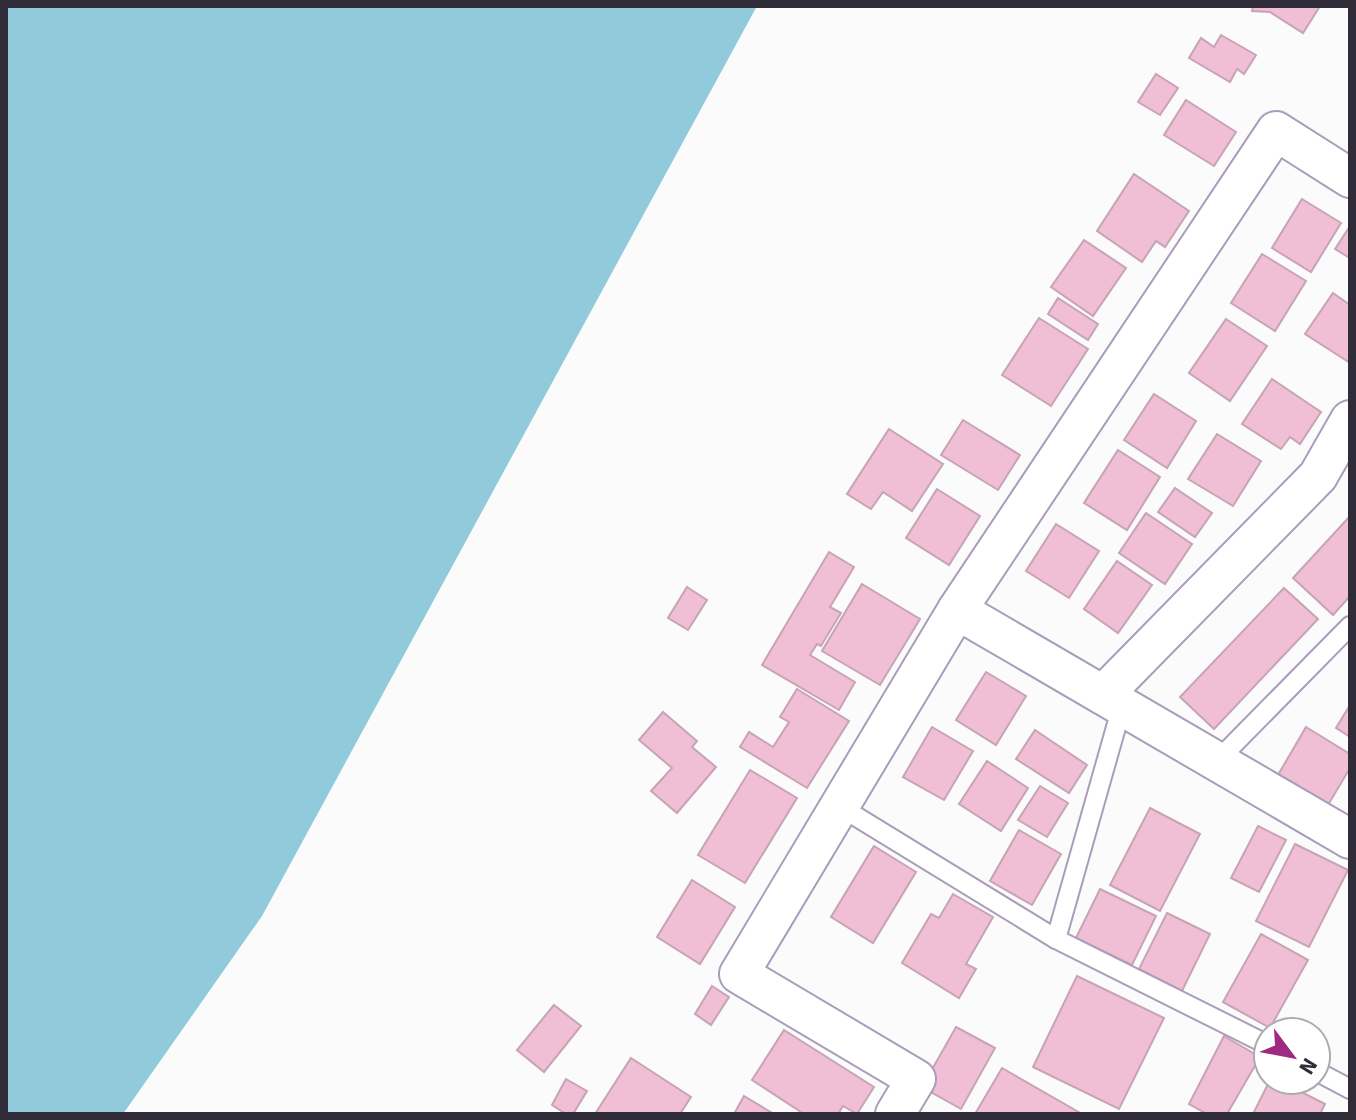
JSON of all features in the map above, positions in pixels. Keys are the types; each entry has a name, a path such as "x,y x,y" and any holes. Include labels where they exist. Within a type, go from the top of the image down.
{"street":[{"path":"895,1114 916,1079 739,974 957,610 1276,131 1350,178"},
{"path":"1112,701 1318,476 1350,420"},
{"path":"957,610 1350,839"}],"lane":[{"path":"1217,761 1350,626"},
{"path":"1056,939 1112,701"},
{"path":"839,806 1056,939 1252,1037"},
{"path":"1332,1079 1350,1089"}],"water":[{"path":"6,6 757,6 262,916 123,1114 6,1114"}],"building":[{"path":"1253,6 1320,6 1303,33 1270,12 1252,11"},
{"path":"1221,35 1256,55 1244,74 1237,69 1230,82 1189,58 1201,38 1214,47"},
{"path":"1156,74 1178,88 1160,115 1138,102"},
{"path":"1186,100 1236,132 1214,166 1164,135"},
{"path":"1134,174 1189,211 1165,247 1156,241 1142,262 1097,231"},
{"path":"1302,199 1341,223 1311,272 1272,248"},
{"path":"1350,226 1350,255 1348,257 1335,249"},
{"path":"1084,240 1126,268 1093,316 1051,287"},
{"path":"1262,254 1306,281 1275,331 1231,303"},
{"path":"1333,293 1350,305 1350,363 1305,334"},
{"path":"1058,298 1098,324 1088,340 1048,314"},
{"path":"1039,318 1088,349 1051,406 1002,375"},
{"path":"1226,319 1267,346 1230,401 1189,373"},
{"path":"1272,379 1321,412 1300,444 1290,437 1281,449 1242,424"},
{"path":"1154,394 1196,421 1167,468 1124,440"},
{"path":"963,420 1020,455 998,490 941,455"},
{"path":"889,429 943,464 912,511 883,492 871,509 847,494"},
{"path":"1217,434 1261,461 1233,506 1188,479"},
{"path":"1118,450 1160,477 1127,530 1084,503"},
{"path":"1175,488 1212,513 1195,537 1158,512"},
{"path":"937,489 980,516 949,565 906,538"},
{"path":"1146,513 1192,544 1165,584 1119,553"},
{"path":"1350,516 1350,596 1333,615 1293,578"},
{"path":"1056,524 1099,551 1069,598 1026,571"},
{"path":"829,552 854,567 830,607 841,613 821,646 817,644 810,655 855,682 839,710 762,665"},
{"path":"1117,561 1152,585 1118,633 1084,609"},
{"path":"862,584 920,619 880,685 822,651"},
{"path":"687,587 707,600 688,630 668,618"},
{"path":"1284,588 1318,619 1214,729 1180,697"},
{"path":"986,672 1026,696 996,745 956,720"},
{"path":"797,689 849,721 807,788 740,747 749,732 773,747 789,722 780,717"},
{"path":"1350,705 1350,737 1336,728"},
{"path":"663,712 697,741 692,747 716,767 677,813 651,791 672,768 639,740"},
{"path":"932,727 973,751 944,800 903,777"},
{"path":"1306,727 1350,754 1350,768 1328,805 1278,775"},
{"path":"1035,730 1087,765 1069,793 1016,759"},
{"path":"987,761 1028,788 1001,831 959,804"},
{"path":"750,770 797,798 745,883 698,855"},
{"path":"1040,786 1068,803 1047,837 1018,820"},
{"path":"1150,808 1200,834 1160,911 1110,885"},
{"path":"1258,826 1286,840 1259,892 1231,878"},
{"path":"1019,830 1061,854 1032,905 990,881"},
{"path":"1295,844 1348,870 1309,947 1256,921"},
{"path":"874,846 916,872 873,943 831,917"},
{"path":"692,880 735,907 700,964 657,937"},
{"path":"1100,889 1156,916 1132,965 1076,938"},
{"path":"953,894 993,917 966,964 976,969 959,998 902,963 931,914 939,918"},
{"path":"1167,913 1210,934 1182,991 1139,969"},
{"path":"1261,934 1308,960 1277,1016 1252,1018 1223,1002"},
{"path":"1077,976 1164,1018 1119,1109 1033,1067"},
{"path":"712,986 729,997 711,1025 695,1014"},
{"path":"554,1005 581,1026 544,1072 517,1050"},
{"path":"956,1027 995,1048 961,1109 922,1087"},
{"path":"784,1030 874,1087 857,1114 843,1106 838,1114 804,1114 752,1080"},
{"path":"1224,1036 1252,1052 1252,1071 1227,1114 1207,1114 1189,1104"},
{"path":"631,1058 691,1097 680,1114 595,1114"},
{"path":"1002,1068 1082,1114 975,1114"},
{"path":"566,1079 587,1091 573,1114 566,1114 552,1105"},
{"path":"744,1096 774,1114 734,1114"},
{"path":"1262,1096 1309,1096 1325,1104 1320,1114 1253,1114"}]}
